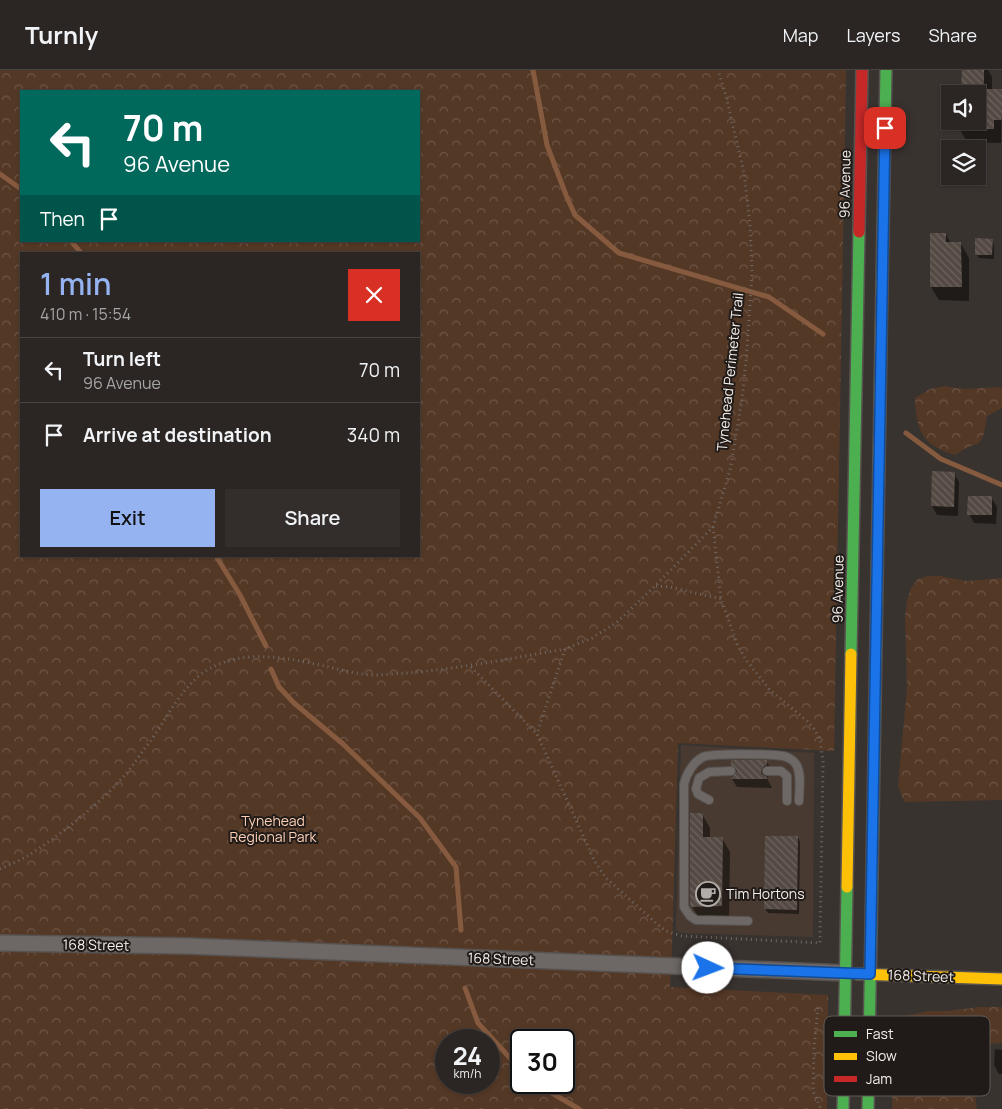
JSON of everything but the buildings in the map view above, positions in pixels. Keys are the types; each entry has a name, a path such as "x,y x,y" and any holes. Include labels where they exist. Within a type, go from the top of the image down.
{"main road":[{"name":"96 Avenue","path":"845,1016 862,70"},
{"path":"869,1016 886,70"},
{"name":"168 Street","path":"846,973 1002,979"},
{"name":"96 Avenue","path":"843,1096 843,1109"},
{"path":"868,1096 868,1109"}],"street":[{"name":"168 Street","path":"0,943 187,946 846,973"}],"lane":[{"path":"748,921 696,920 684,908 684,784 687,774 698,760 712,754 784,756 795,763 798,768 800,775 799,802"},
{"path":"767,770 781,772 787,776 787,801"},
{"path":"710,800 698,794 696,789 699,778 709,772 731,771"}],"path":[{"name":"Tynehead Perimeter Trail","path":"470,666 537,734 595,862 606,878 666,931 682,936 820,943 823,762 820,738 807,721 768,689 746,660 737,644 721,599 713,527 730,470 742,399 752,273 750,224 744,172 718,70"},
{"name":"Tynehead Perimeter Trail","path":"0,869 27,856 62,831 125,775 157,733 190,684 204,672 221,664 242,658 266,656 295,659 353,673 376,675 470,666 565,649 592,638 616,623 713,527"},
{"path":"655,586 684,589 721,599"},
{"path":"537,734 565,649"},
{"path":"818,1008 814,1047 813,1091 821,1109"}],"shaded area":[{"path":"681,745 814,753 813,937 682,933 676,930"}],"green space":[{"name":"Tynehead Regional Park","path":"0,70 846,70 834,751 678,743 670,987 828,995 828,1016 824,1016 824,1096 827,1096 827,1109 0,1109"},
{"path":"946,386 960,389 1002,388 1002,408 987,416 984,434 979,443 955,455 935,447 928,441 923,435 917,419 915,398 930,389"},
{"path":"929,576 967,581 1002,578 1002,800 904,802 898,785 907,690 905,616 907,601 911,588 918,579"},
{"path":"979,1007 1002,1007 1002,1043 990,1044 990,1016 905,1016 929,1011"},
{"path":"892,1096 975,1096 977,1109 892,1109"}],"waterway":[{"path":"533,70 547,145 575,215 619,253 769,297 823,334"},
{"path":"0,174 20,188"},
{"path":"72,242 80,252"},
{"path":"906,433 941,459 1002,485"},
{"path":"217,557 240,595 266,646"},
{"path":"271,669 279,687 294,703 343,744 420,818 456,867 461,930"},
{"path":"465,988 478,1023 510,1058"},
{"path":"553,1094 579,1109"}],"traffic: fast":[{"path":"882,283 886,70"},
{"path":"851,654 859,232"},
{"path":"870,1016 875,700"},
{"path":"845,1016 847,887"},
{"path":"843,1096 843,1109"},
{"path":"868,1096 868,1109"}],"traffic: slow":[{"path":"875,700 882,283"},
{"path":"847,887 851,654"},
{"path":"857,974 1002,979"}],"traffic: jam":[{"path":"859,232 862,70"}],"place":[{"name":"Tim Hortons","path":"708,894"}],"route":[{"path":"708,968 870,974 885,128"}]}
